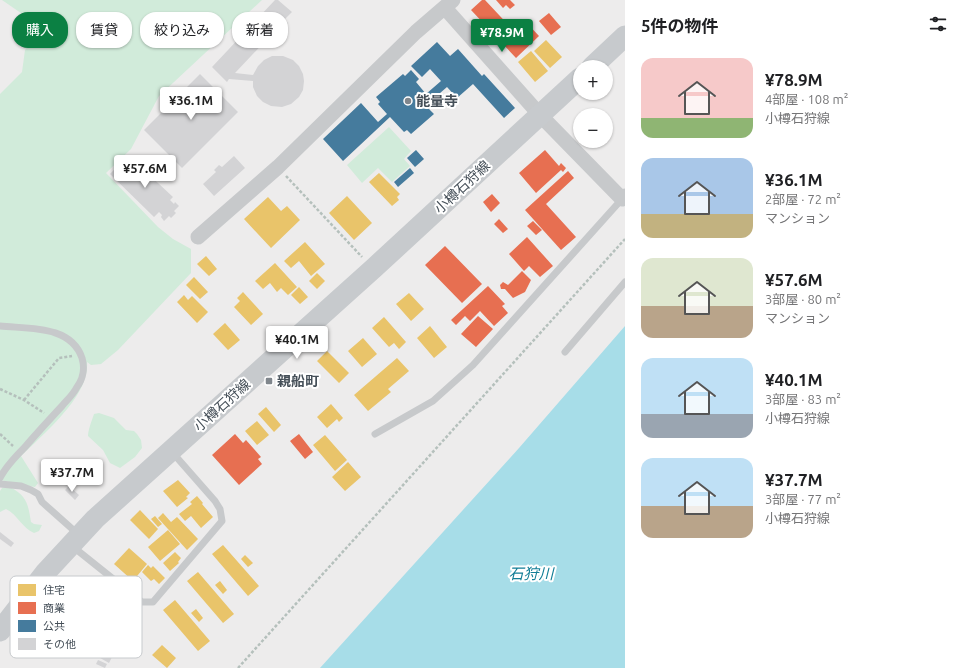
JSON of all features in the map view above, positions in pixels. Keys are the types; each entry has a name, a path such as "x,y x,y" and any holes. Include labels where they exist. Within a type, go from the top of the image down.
{"main road":[{"path":"599,60 625,36"},
{"name":"小樽石狩線","path":"43,576 95,519 380,263 573,84"},
{"name":"小樽石狩線","path":"0,630 10,617"}],"street":[{"path":"198,237 278,167 410,38 449,4 540,115 623,197"}],"lane":[{"path":"375,434 433,400 473,365 623,197"},
{"path":"565,352 625,282"},
{"path":"0,326 50,331 61,334 75,344 81,355 83,369 81,381 73,394 11,461 0,478"},
{"path":"142,602 154,602 222,521 220,509 216,501 171,451"},
{"path":"0,484 21,486 38,494 42,502 75,540 114,576"}],"path":[{"path":"278,167 362,257"},
{"path":"238,668 625,239"},
{"path":"24,400 59,358 81,355"},
{"path":"0,389 24,400 51,418"},
{"path":"0,434 20,452"}],"green space":[{"path":"2,0 262,0 249,12 232,12 232,28 224,35 224,12 140,12 140,48 210,48 159,96 131,149 106,173 158,227 173,239 191,249 191,273 118,350 101,364 91,365 87,362 86,375 81,388 73,401 52,426 21,456 38,483 35,487 0,480 0,94 22,72 25,50 27,48 68,48 68,12 19,12"},
{"path":"389,127 411,151 404,159 410,166 392,182 378,168 362,183 347,165"},
{"path":"99,413 114,418 126,430 134,431 141,440 142,448 135,457 120,468 110,463 103,450 88,436 94,414"},
{"path":"10,487 16,490 26,501 31,522 42,525 39,531 34,533 30,531 6,509 0,512 0,491 2,488"}],"water":[{"name":"石狩川","path":"625,326 625,668 320,668 519,448"}],"building: 住宅":[{"path":"546,40 562,57 550,68 534,51"},
{"path":"531,51 548,71 535,82 518,62"},
{"path":"379,173 400,194 397,197 399,200 392,206 369,182"},
{"path":"347,196 372,223 354,240 329,213"},
{"path":"268,197 281,211 287,206 300,220 271,248 244,219"},
{"path":"305,242 325,264 311,276 299,261 291,268 284,261"},
{"path":"206,256 217,269 209,276 197,264"},
{"path":"275,263 297,287 288,295 281,288 277,292 270,283 263,289 255,281"},
{"path":"317,273 325,281 317,289 309,281"},
{"path":"194,277 208,292 200,299 186,285"},
{"path":"299,287 308,297 300,304 291,295"},
{"path":"243,292 263,314 251,325 234,307 240,301 237,298"},
{"path":"409,293 424,309 411,321 396,304"},
{"path":"184,295 188,300 192,296 208,312 197,323 177,302"},
{"path":"384,317 406,342 399,349 394,343 389,347 372,328"},
{"path":"225,323 240,340 228,350 213,334"},
{"path":"430,326 447,347 434,358 417,338"},
{"path":"363,338 377,354 362,367 348,351"},
{"path":"327,351 349,373 339,383 317,361"},
{"path":"397,358 409,371 388,389 391,392 368,411 354,395"},
{"path":"331,404 343,418 339,422 337,419 327,428 317,417"},
{"path":"266,407 281,425 274,432 258,414"},
{"path":"257,421 269,435 257,445 245,431"},
{"path":"325,435 347,460 335,471 313,445"},
{"path":"348,462 361,477 345,491 332,477"},
{"path":"178,480 190,493 186,497 188,498 177,507 163,491"},
{"path":"197,496 213,517 201,528 191,516 185,521 179,514 192,504 190,502"},
{"path":"140,510 158,529 149,539 130,520"},
{"path":"163,513 171,522 177,517 198,539 187,550 158,518"},
{"path":"155,516 162,524 158,527 151,519"},
{"path":"168,530 180,544 160,561 148,547"},
{"path":"223,545 259,586 248,596 212,554"},
{"path":"129,548 147,564 137,576 127,576 114,564"},
{"path":"175,552 181,558 178,562 179,563 170,571 163,563"},
{"path":"245,555 253,563 248,567 241,559"},
{"path":"148,565 151,568 153,566 165,578 159,584 154,579 151,581 142,572"},
{"path":"198,572 234,614 223,623 187,581"},
{"path":"220,581 227,590 223,594 215,585"},
{"path":"175,600 210,641 198,651 163,610"},
{"path":"196,609 203,618 199,622 191,613"},
{"path":"162,645 176,658 167,668 152,655"}],"building: 商業":[{"path":"482,0 485,0 514,31 525,21 539,36 516,58 471,10"},
{"path":"496,0 510,0 515,5 510,9 506,5 503,8"},
{"path":"549,13 561,27 551,35 539,21"},
{"path":"545,150 559,166 561,163 566,168 563,172 561,170 536,193 519,173"},
{"path":"568,171 574,178 546,204 576,237 561,250 525,210"},
{"path":"492,194 500,203 491,212 483,202"},
{"path":"499,219 508,229 503,233 494,224"},
{"path":"533,221 542,230 536,235 527,226"},
{"path":"527,237 553,266 540,277 529,266 524,271 509,254"},
{"path":"445,246 482,284 462,303 425,265"},
{"path":"522,271 531,280 525,292 513,298 505,289 501,289 500,285 503,282 508,285"},
{"path":"488,286 505,304 502,306 508,313 494,326 480,311 470,321 465,316 456,325 451,320"},
{"path":"478,316 493,329 476,347 461,334"},
{"path":"235,434 243,443 246,440 261,457 258,459 262,464 239,485 212,455"},
{"path":"299,434 313,452 305,459 290,441"}],"building: 公共":[{"path":"437,42 450,56 458,49 482,76 484,74 515,108 504,118 473,84 457,98 447,87 432,100 435,104 429,109 434,114 411,134 407,130 404,132 390,117 343,161 323,139 361,103 378,122 387,114 378,104 380,102 376,97 403,74 405,76 411,70 419,79 416,82 426,94 441,81 430,69 422,77 411,66"},
{"path":"416,150 424,159 415,167 407,158"},
{"path":"410,168 414,173 398,187 394,182"}],"building: その他":[{"path":"275,0 278,0 292,12 288,16 288,12 264,12"},
{"path":"232,46 232,48 259,48 235,73 253,75 258,66 264,60 272,56 283,56 293,60 299,66 303,74 303,90 299,97 291,104 282,107 271,106 263,102 257,96 253,87 253,81 229,79 227,82 212,67"},
{"path":"200,74 238,112 182,168 144,130"},
{"path":"128,155 173,197 170,200 179,206 174,211 176,213 171,218 169,216 164,221 159,212 154,217 110,174"},
{"path":"234,156 245,168 214,196 203,184 216,172 214,170 219,165 222,167"},
{"path":"69,486 79,495 75,500 65,490"},
{"path":"0,532 14,543 11,547 0,539"},
{"path":"100,658 112,658 109,663"},
{"path":"98,660 107,664 105,668 96,664"}],"place":[{"name":"能量寺","path":"408,101"},
{"name":"親船町","path":"269,381"}]}
